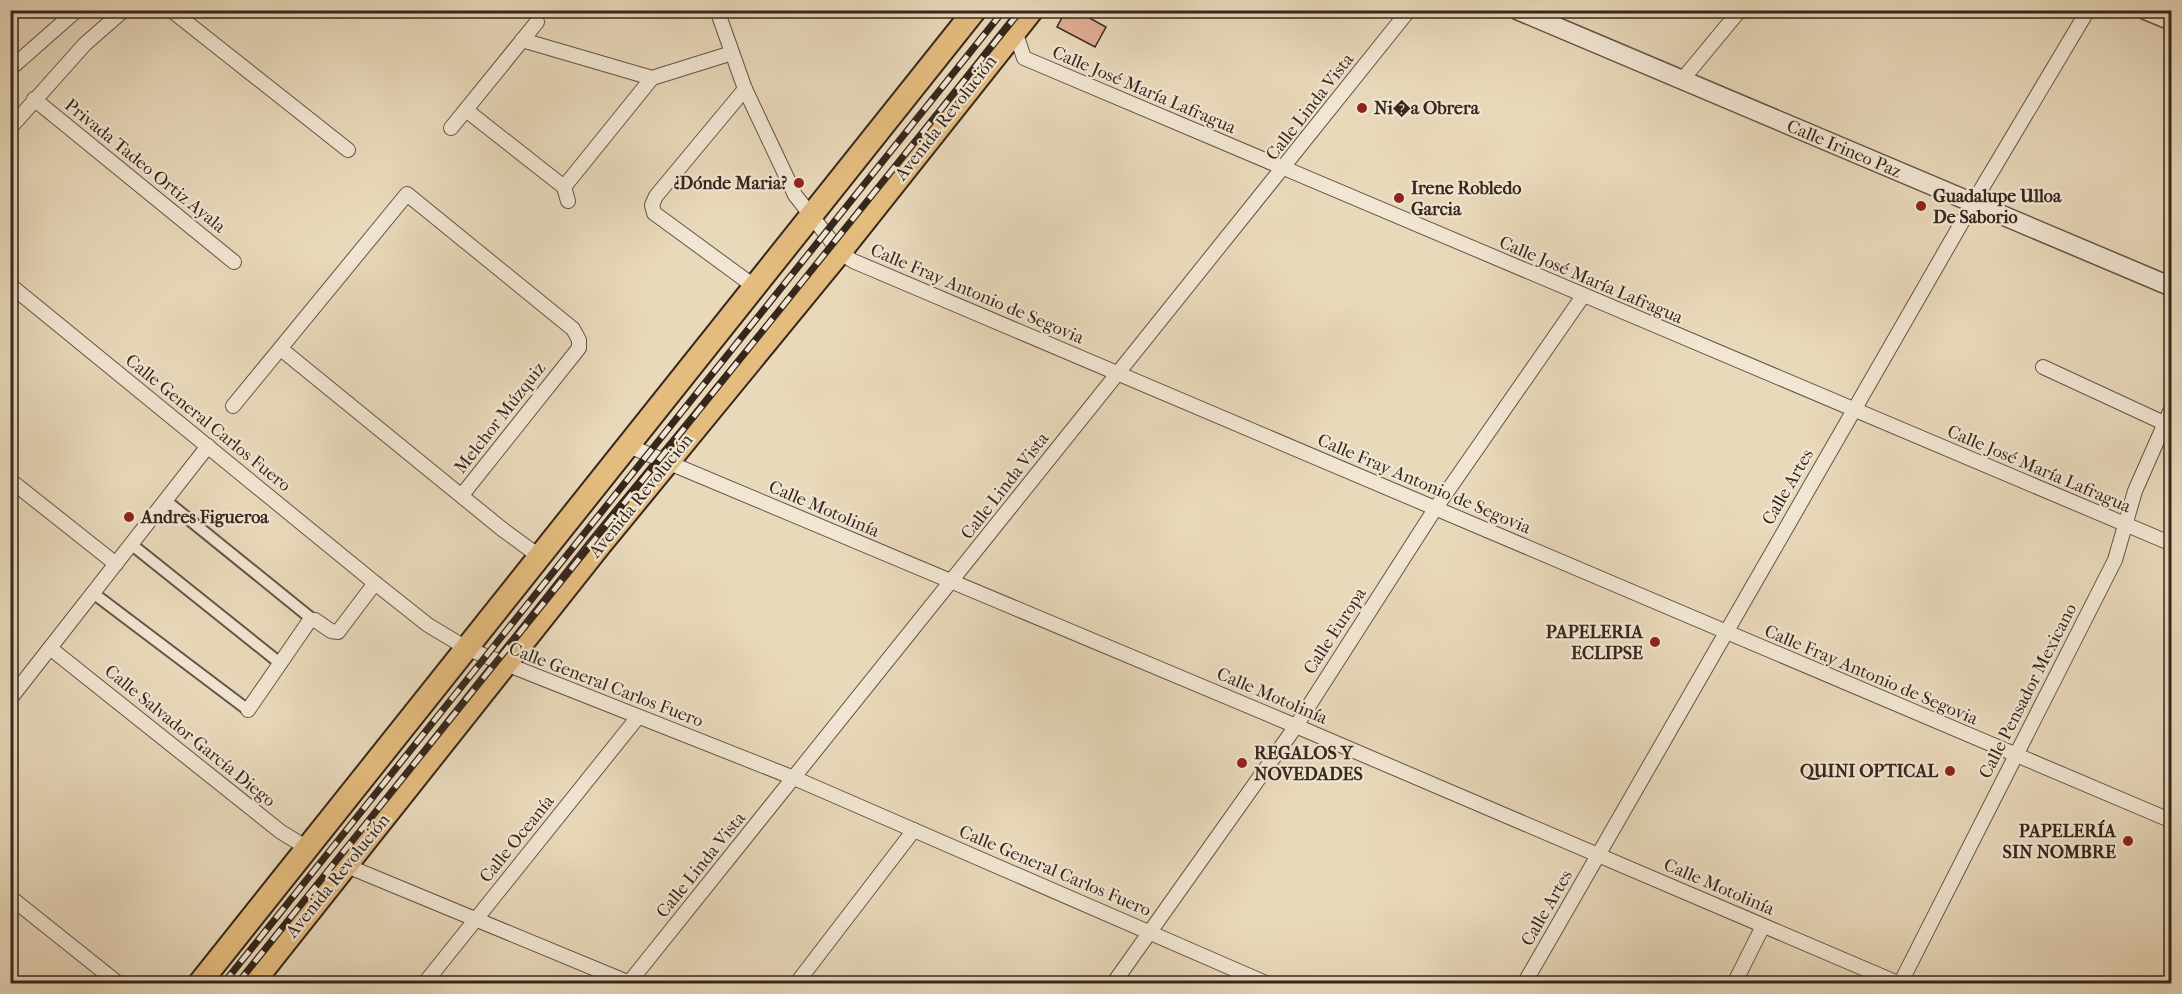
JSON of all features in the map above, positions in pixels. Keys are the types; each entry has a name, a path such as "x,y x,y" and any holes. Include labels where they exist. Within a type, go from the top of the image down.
{"main road":[{"path":"200,984 975,10"},
{"name":"Avenida Revolución","path":"252,984 668,463 840,252 1014,21 1032,10"}],"street":[{"path":"10,69 77,10"},
{"path":"10,128 85,44 124,10"},
{"path":"171,10 348,150"},
{"name":"Calle Fray Antonio de Segovia","path":"717,10 744,88 795,195 840,252 853,261 2172,821"},
{"name":"Calle Linda Vista","path":"630,983 952,582 1116,373 1284,168 1409,10"},
{"name":"Calle Irineo Paz","path":"1517,10 2172,287"},
{"path":"1682,80 1740,10"},
{"name":"Calle Artes","path":"1524,984 1973,203 2088,10"},
{"path":"2145,10 2172,21"},
{"name":"Calle José María Lafragua","path":"1014,21 1024,58 2172,544"},
{"path":"451,128 537,22"},
{"path":"522,40 652,78 732,53"},
{"path":"564,187 652,78"},
{"path":"744,88 656,196 652,205 654,213 755,287"},
{"name":"Privada Tadeo Ortiz Ayala","path":"34,99 234,261"},
{"path":"466,110 564,187 568,201"},
{"name":"Melchor Múzquiz","path":"281,349 407,194 573,329 579,340 579,348 462,495 540,557"},
{"name":"Calle General Carlos Fuero","path":"10,285 375,583 428,624 468,648 794,778 1268,984"},
{"name":"Calle Europa","path":"1113,984 1296,726 1435,509 1583,296"},
{"path":"233,406 281,349 462,495"},
{"path":"2043,368 2164,423"},
{"name":"Calle Pensador Mexicano","path":"1900,984 2115,560 2135,490 2172,407"},
{"path":"12,696 208,446"},
{"name":"Calle Motolinía","path":"628,446 1296,726 1900,984"},
{"path":"10,480 116,564"},
{"path":"165,501 312,619 333,633 338,632 375,583"},
{"path":"131,544 281,664"},
{"path":"93,593 248,710 312,619"},
{"name":"Calle Salvador García Diego","path":"50,648 281,832 309,849"},
{"name":"Calle Oceanía","path":"424,984 638,717"},
{"path":"796,984 914,830"},
{"path":"347,866 630,983"},
{"path":"10,897 119,984"},
{"path":"1734,984 1763,926"}],"building":[{"path":"1066,10 1075,10 1106,27 1095,47 1057,27"}],"railway":[{"path":"223,984 1004,10"},
{"path":"237,984 1021,10"}],"place":[{"name":"Ni�a Obrera","path":"1362,108"},
{"name":"¿Dónde Maria?","path":"799,183"},
{"name":"Irene Robledo Garcia","path":"1399,198"},
{"name":"Guadalupe Ulloa De Saborio","path":"1921,206"},
{"name":"Andres Figueroa","path":"129,517"},
{"name":"PAPELERIA ECLIPSE","path":"1655,642"},
{"name":"REGALOS Y NOVEDADES","path":"1242,763"},
{"name":"QUINI OPTICAL","path":"1950,771"},
{"name":"PAPELERÍA SIN NOMBRE","path":"2128,841"}]}
